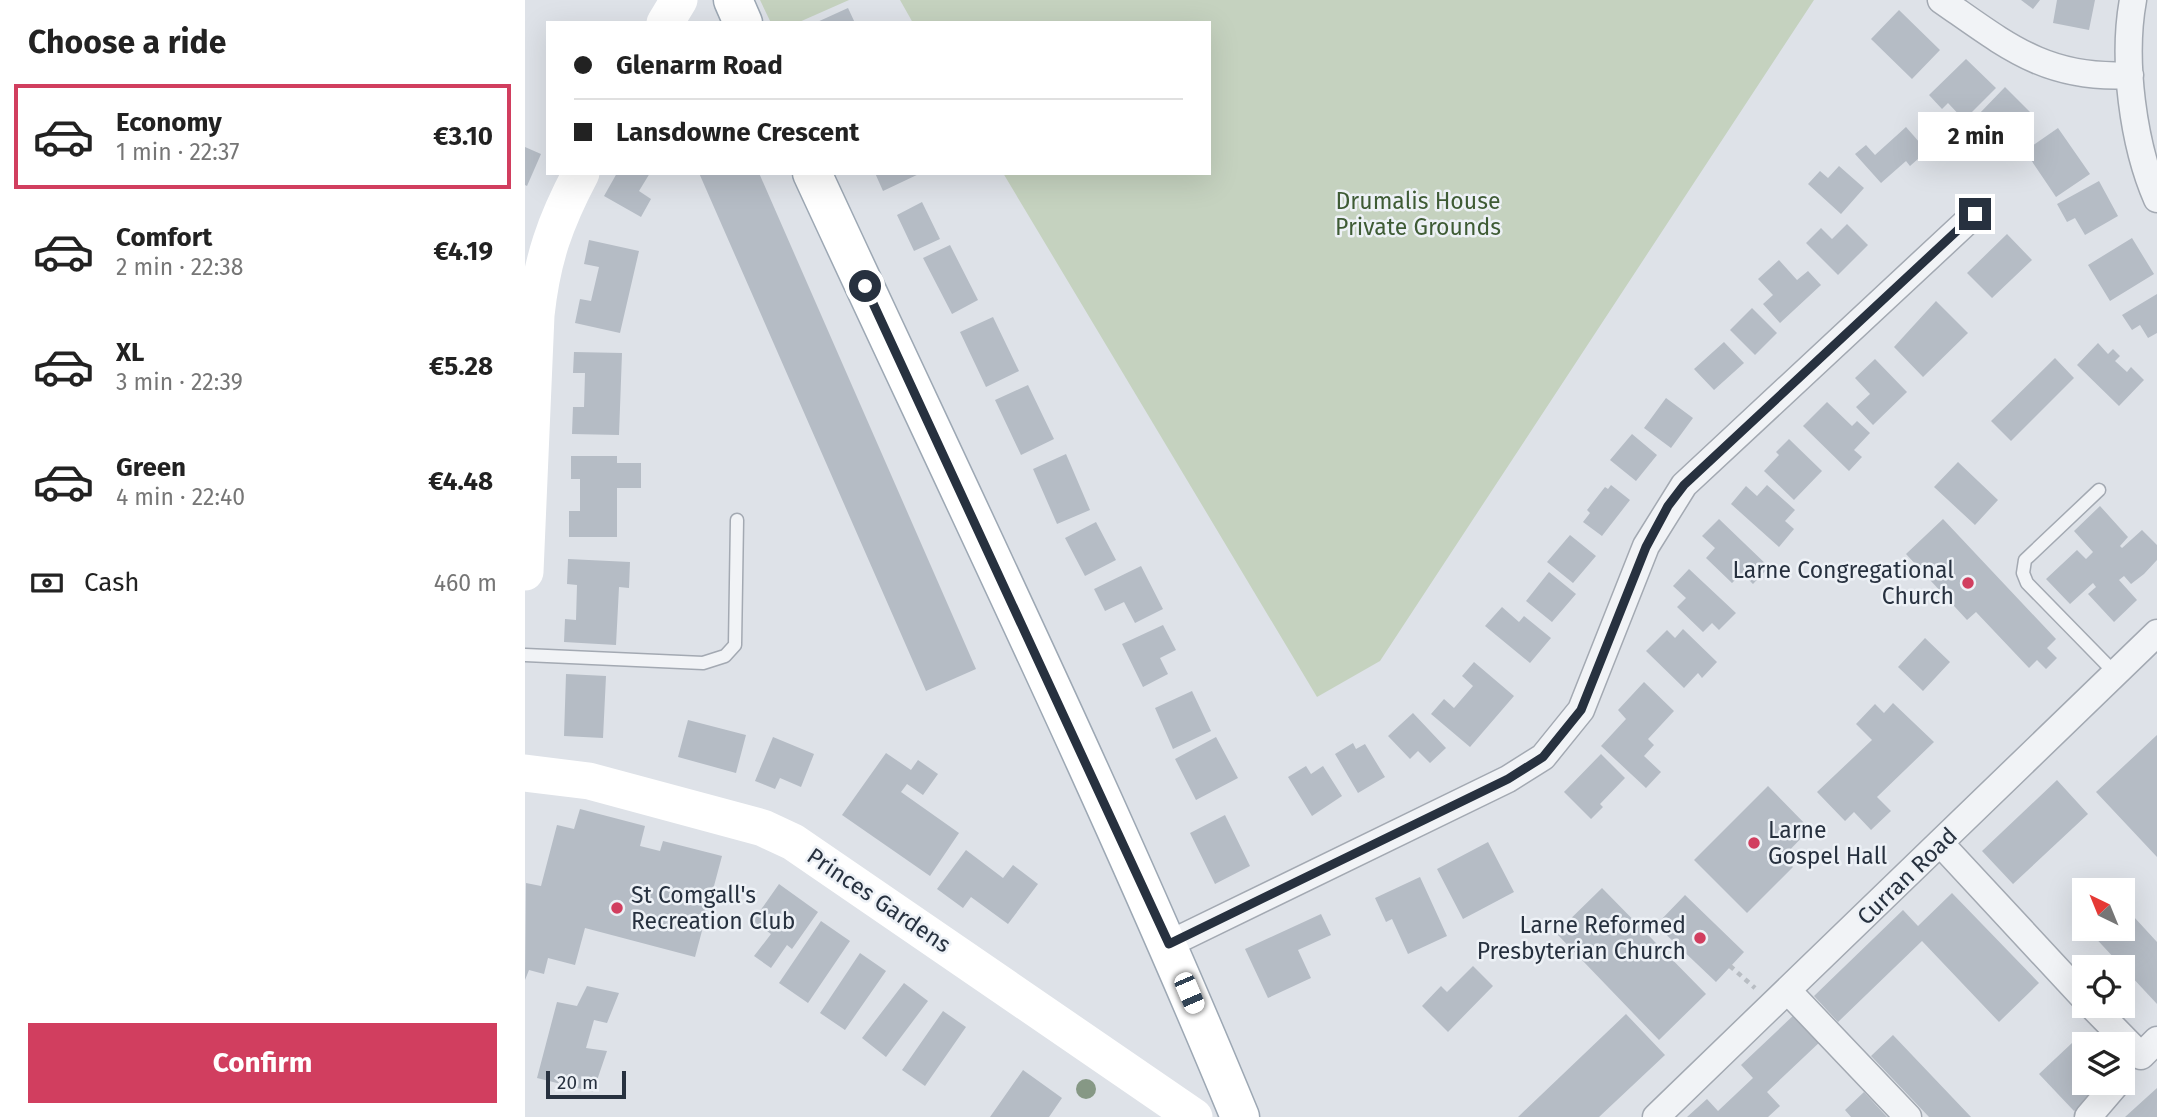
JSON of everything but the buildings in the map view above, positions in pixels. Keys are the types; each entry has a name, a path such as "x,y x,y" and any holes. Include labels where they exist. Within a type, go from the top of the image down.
{"main road":[{"path":"733,0 742,21"},
{"path":"813,175 1169,944 1240,1117"}],"street":[{"path":"666,21 679,0"},
{"path":"1941,0 2011,48 2052,67 2088,76 2130,75"},
{"path":"2133,0 2130,75 2142,158 2157,199"},
{"path":"525,572 530,314 548,243 580,175"},
{"path":"1169,944 1508,779 1543,757 1581,710 1646,547 1668,506 1684,485 1975,214"},
{"name":"Curran Road","path":"1656,1117 2157,633"},
{"name":"Princes Gardens","path":"525,773 589,781 763,828 793,842 1194,1117"},
{"path":"1941,844 2072,985"},
{"path":"1788,991 1908,1117"},
{"path":"2108,1018 2149,1048 2135,1064"},
{"path":"2088,1117 2107,1095"}],"lane":[{"path":"2099,490 2025,560 2023,573 2028,583 2115,673"},
{"path":"525,655 689,663 703,663 725,656 735,645 737,520"}],"path":[{"path":"1730,966 1748,982"}],"green space":[{"path":"760,0 849,0 802,21 770,21"},
{"name":"Drumalis House Private Grounds","path":"900,0 1814,0 1380,661 1317,697 1004,175 1211,175 1211,21 912,21"}],"place":[{"name":"Larne Congregational Church","path":"1968,583"},
{"name":"Larne Gospel Hall","path":"1754,843"},
{"name":"St Comgall's Recreation Club","path":"617,908"},
{"name":"Larne Reformed Presbyterian Church","path":"1700,938"}],"route":[{"path":"865,286 1169,944 1508,779 1543,757 1581,710 1646,547 1668,506 1684,485 1975,214"}]}
